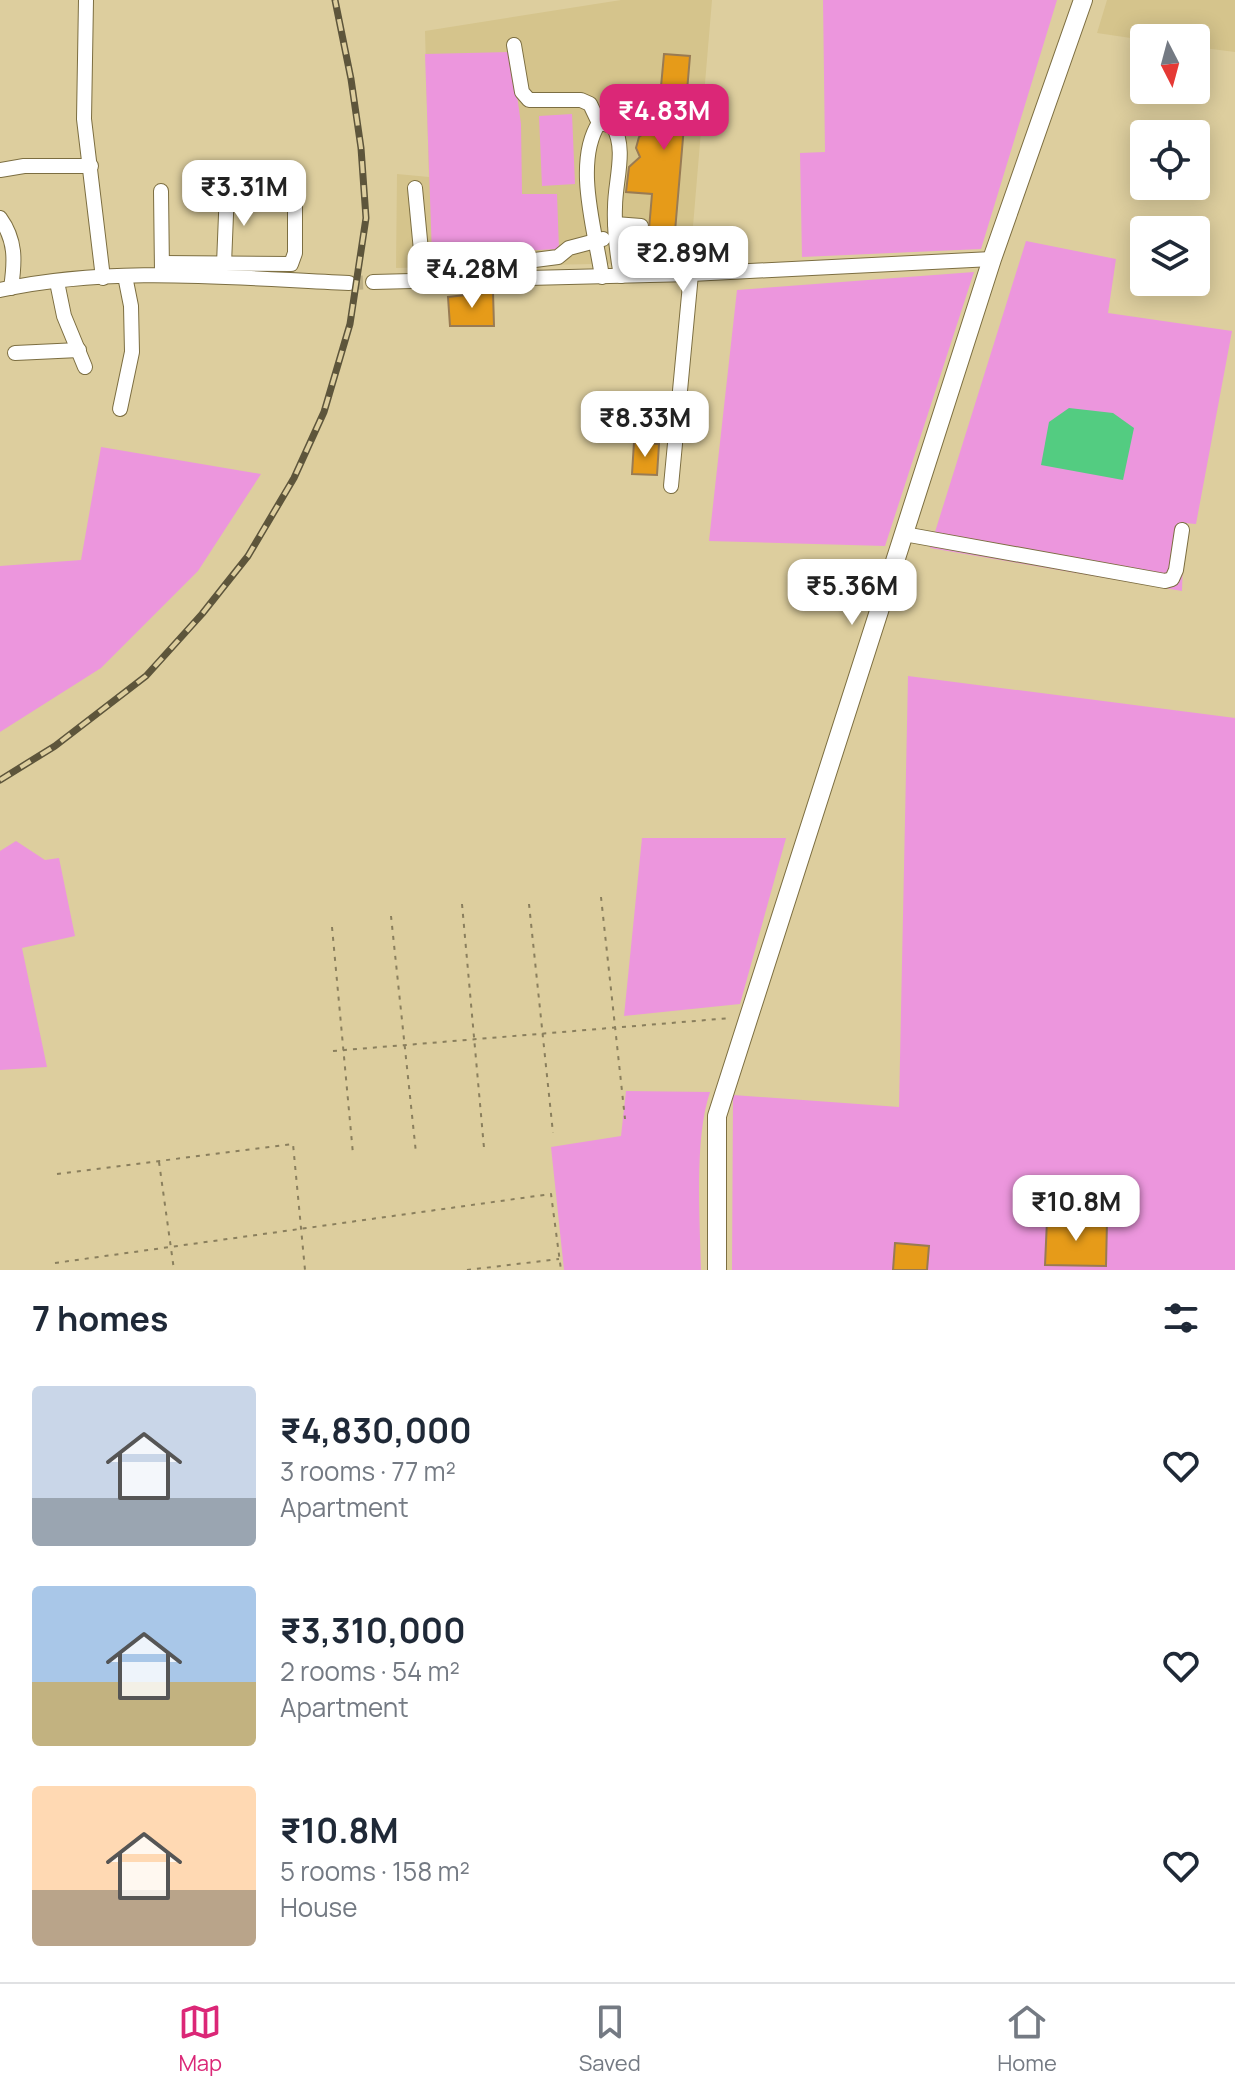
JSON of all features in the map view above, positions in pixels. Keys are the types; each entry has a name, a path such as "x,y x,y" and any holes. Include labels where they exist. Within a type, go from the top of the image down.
{"main road":[{"path":"717,1270 717,1116 992,259 1083,0"}],"street":[{"path":"86,0 84,119 103,278"},
{"path":"514,45 522,92 529,100 581,100 590,104 599,123"},
{"path":"599,123 613,126 620,137 615,231 621,276"},
{"path":"599,123 592,135 588,168 589,212 602,277"},
{"path":"0,170 24,166 91,166"},
{"path":"415,188 422,261 431,264 558,257 569,248 615,231 641,226"},
{"path":"224,264 227,190"},
{"path":"161,191 162,269"},
{"path":"0,218 12,239 14,266 6,289 162,269 224,264 291,264 295,253 295,192"},
{"path":"373,282 691,274 992,259"},
{"path":"162,269 349,283"},
{"path":"671,486 691,274"},
{"path":"120,409 132,352 131,306 125,276"},
{"path":"57,282 64,316 85,367"},
{"path":"15,353 79,350"},
{"path":"904,534 1165,581 1172,579 1176,570 1182,530"}],"path":[{"path":"601,897 625,1119"},
{"path":"462,904 484,1148"},
{"path":"529,904 553,1133"},
{"path":"391,916 416,1153"},
{"path":"332,927 353,1154"},
{"path":"333,1051 748,1017"},
{"path":"57,1174 293,1144 305,1270"},
{"path":"159,1161 174,1270"},
{"path":"55,1263 551,1194 561,1270"},
{"path":"467,1270 560,1258"}],"shaded area":[{"path":"621,0 712,0 690,262 396,268 397,174 429,177 425,31"},
{"path":"823,0 1057,0 981,249 802,257 800,153 825,152"},
{"path":"1107,0 1235,0 1235,52 1210,49 1210,24 1130,24 1130,38 1097,33"},
{"path":"511,52 521,124 522,194 557,194 559,249 432,255 425,54"},
{"path":"572,114 575,184 542,186 539,116"},
{"path":"1026,241 1116,259 1108,313 1232,331 1196,524 1184,523 1182,591 930,548"},
{"path":"974,272 885,546 709,541 737,290"},
{"path":"1069,408 1113,413 1134,428 1123,480 1041,465 1049,422"},
{"path":"101,447 261,474 198,571 101,668 0,732 0,566 81,560"},
{"path":"908,676 1235,718 1235,1270 732,1270 733,1095 899,1107"},
{"path":"642,838 786,838 740,1004 624,1016"},
{"path":"16,841 45,860 59,858 75,936 22,948 47,1067 0,1070 0,851"},
{"path":"626,1091 710,1092 700,1156 701,1270 564,1270 551,1147 621,1136"}],"building":[{"path":"664,54 690,56 674,243 648,241 652,194 626,192 629,167 640,157 636,148 639,137 647,131 657,130"},
{"path":"493,292 494,326 450,326 448,297"},
{"path":"634,442 659,444 657,475 632,474"},
{"path":"1047,1220 1107,1221 1106,1266 1045,1265"},
{"path":"895,1243 929,1246 927,1270 893,1270"}],"tunnel":[{"path":"349,283 373,282"}],"railway":[{"path":"0,780 55,746 146,676 202,614 248,556 294,478 324,412 350,324 366,218 361,148 335,0"}]}
